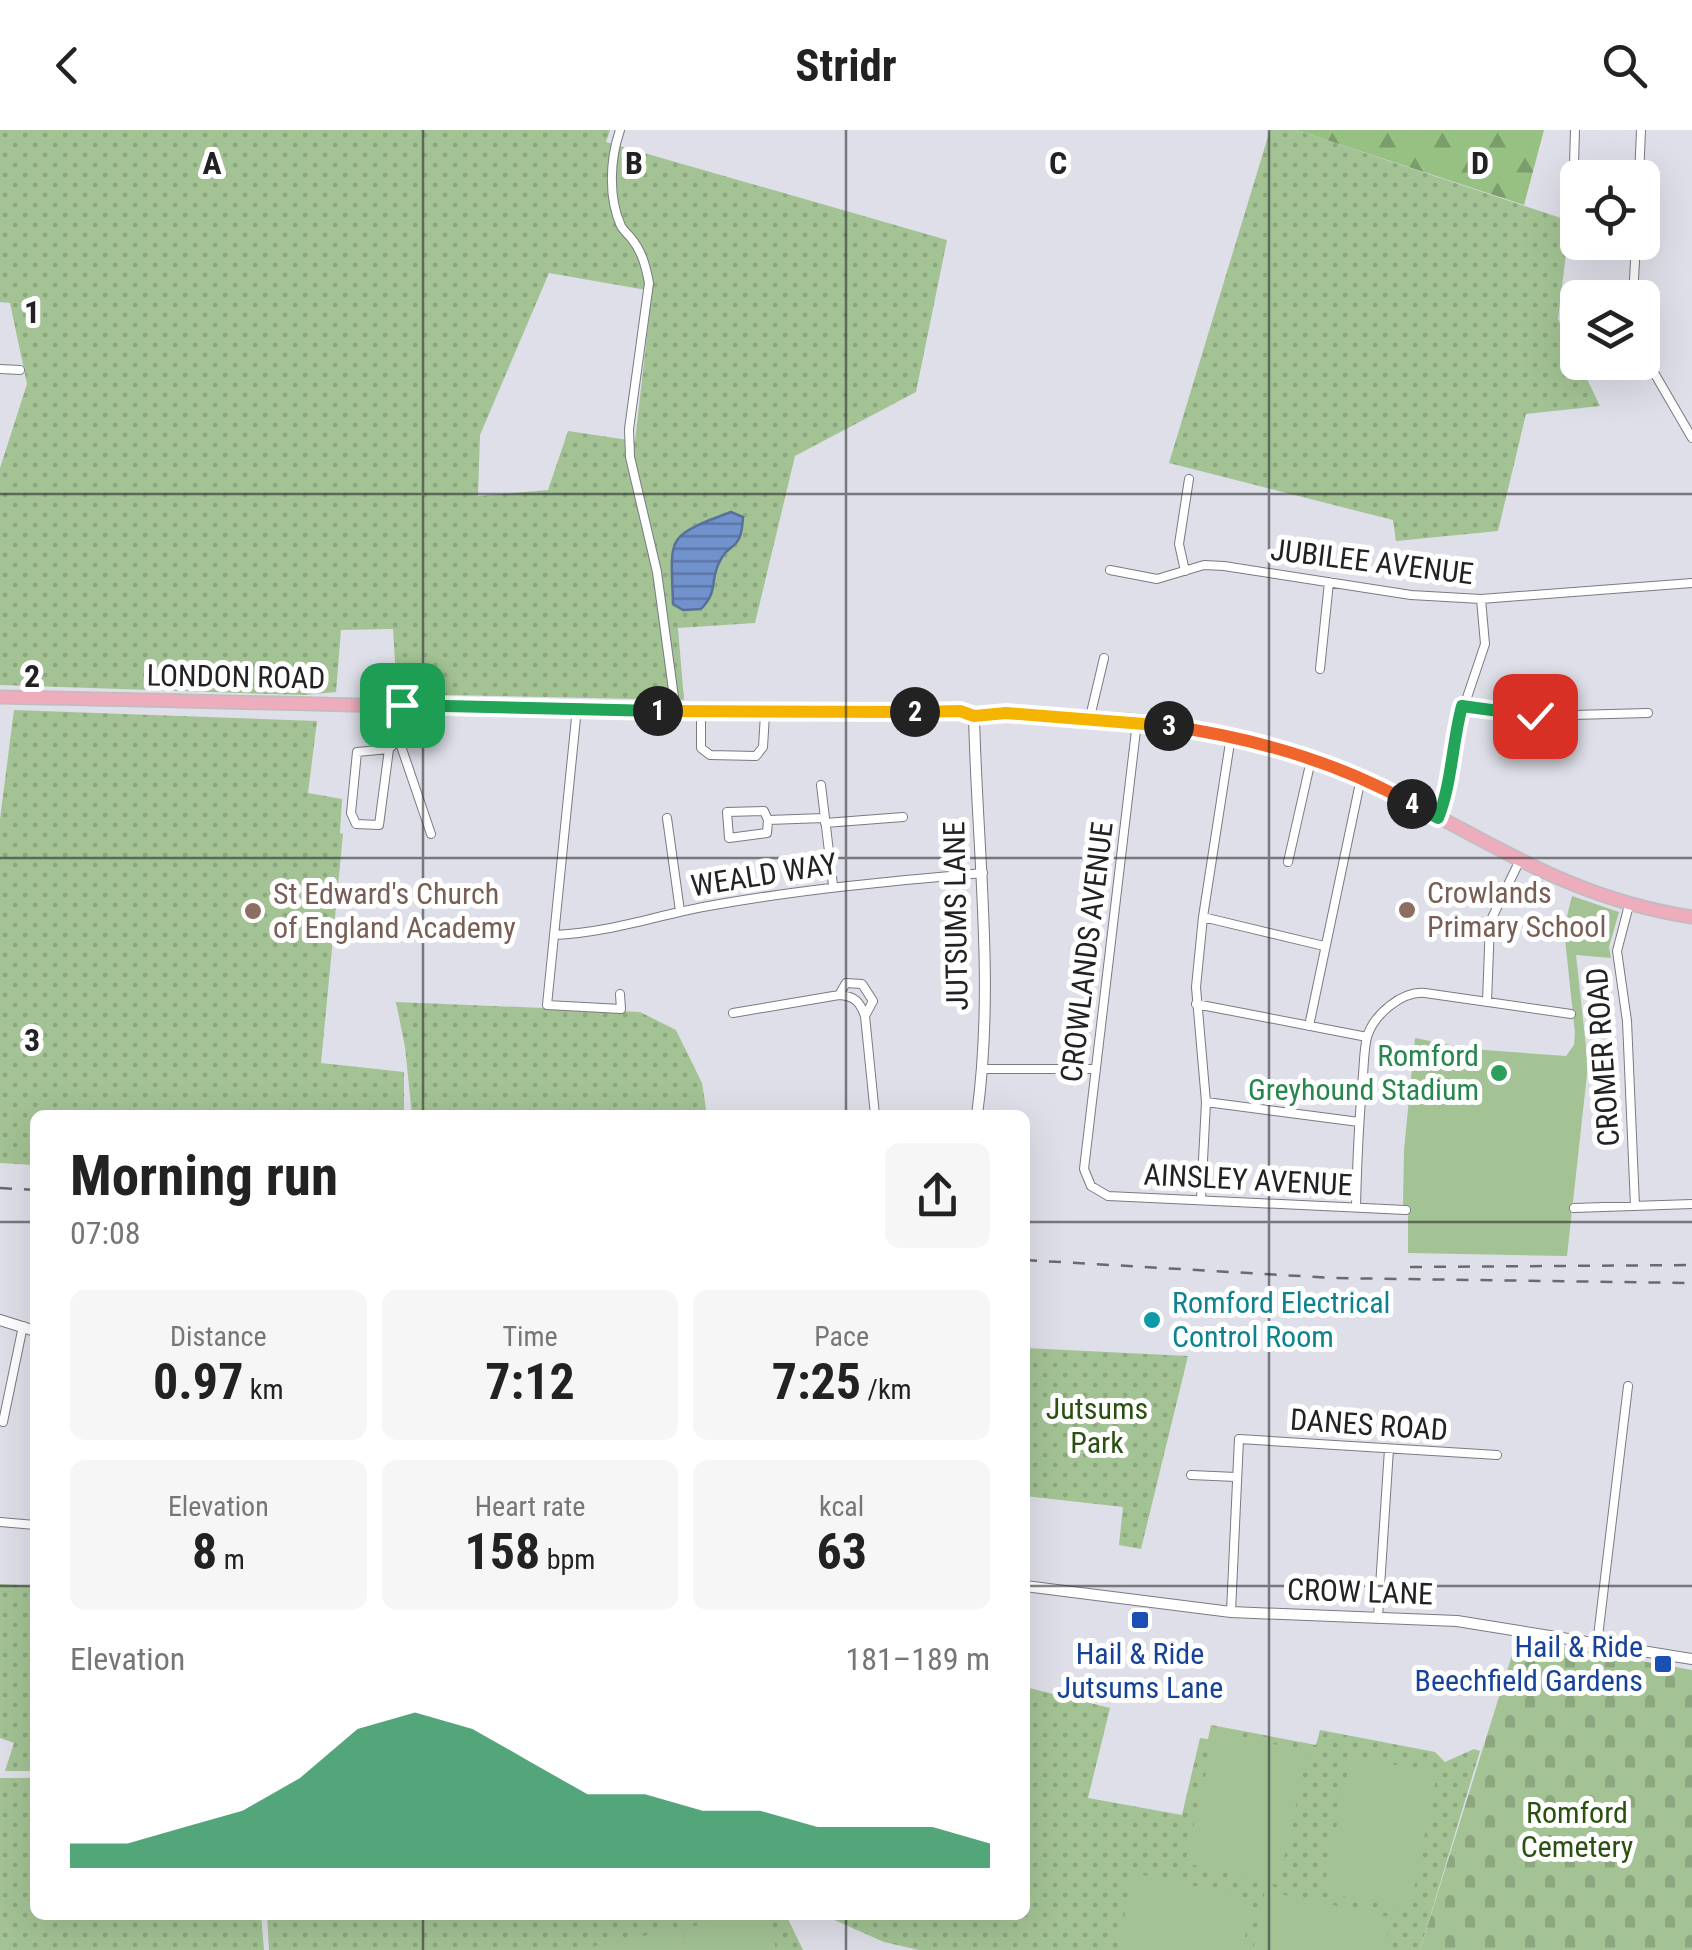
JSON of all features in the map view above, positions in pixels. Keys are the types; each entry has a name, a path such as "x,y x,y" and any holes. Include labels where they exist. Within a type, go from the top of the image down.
{"main road":[{"name":"LONDON ROAD","path":"0,697 764,714 960,711 974,716 1006,713 1137,722 1230,736 1310,760 1360,778 1519,862 1629,905 1692,916"}],"street":[{"path":"620,130 613,150 612,186 621,228 646,265 648,283 629,429 630,457 656,572 676,712"},
{"path":"1574,160 1575,130"},
{"path":"1640,160 1641,130"},
{"path":"0,369 20,370"},
{"path":"1659,380 1691,434"},
{"path":"1185,571 1180,544 1189,479"},
{"name":"JUBILEE AVENUE","path":"1110,570 1157,579 1204,565 1224,566 1411,594 1481,599 1692,583"},
{"path":"1320,669 1329,582"},
{"path":"1438,818 1447,797 1453,739 1485,644 1481,599"},
{"path":"1090,718 1104,658"},
{"path":"402,705 400,738 431,834"},
{"path":"1462,706 1535,716 1648,714"},
{"path":"578,708 546,1005 621,1008 620,994"},
{"path":"701,713 700,748 710,755 756,756 764,747 764,714"},
{"name":"JUTSUMS LANE","path":"974,716 983,874 983,1068 978,1110"},
{"name":"CROWLANDS AVENUE","path":"1090,1186 1084,1169 1137,722"},
{"path":"1201,1199 1206,1102 1196,1004 1203,918 1230,736"},
{"path":"389,749 357,752 351,813 356,824 378,825 389,749 400,738"},
{"path":"1288,862 1310,760"},
{"path":"1309,1026 1360,778"},
{"path":"820,785 833,885"},
{"path":"764,811 768,820 767,833 730,838 727,812 764,811"},
{"path":"768,820 902,816"},
{"path":"667,818 680,911"},
{"path":"1487,1002 1490,922 1519,862"},
{"name":"WEALD WAY","path":"554,935 628,927 680,911 833,885 983,874"},
{"name":"CROMER ROAD","path":"1629,905 1618,950 1626,1021 1636,1206"},
{"path":"1203,918 1324,946"},
{"path":"839,994 846,983 862,984 873,1001 865,1016"},
{"path":"1356,1207 1358,1122 1367,1038 1377,1021 1409,993 1571,1014"},
{"path":"733,1013 839,994 851,996 860,1003 865,1016 874,1110"},
{"path":"1196,1004 1367,1038"},
{"path":"983,1068 1096,1069"},
{"path":"1206,1102 1358,1122"},
{"name":"AINSLEY AVENUE","path":"1090,1186 1108,1196 1406,1210"},
{"path":"1574,1208 1692,1204"},
{"path":"0,1320 29,1328 3,1422"},
{"path":"1596,1644 1628,1386"},
{"name":"DANES ROAD","path":"1236,1476 1239,1439 1496,1455"},
{"path":"1378,1616 1388,1449"},
{"path":"1191,1475 1236,1476 1231,1612"},
{"path":"0,1522 30,1525"},
{"name":"CROW LANE","path":"1030,1587 1231,1612 1468,1623 1692,1659"}],"green space":[{"path":"0,130 610,130 606,142 947,240 916,392 795,456 755,623 678,628 684,700 397,694 393,629 341,630 336,692 303,695 0,685 0,468 27,384 10,303 0,302","holes":["549,273 652,291 635,441 568,431 548,490 478,496 480,435"]},
{"path":"1270,130 1296,130 1560,218 1560,260 1565,260 1558,319 1560,380 1587,380 1600,406 1526,414 1498,531 1396,541 1393,520 1169,463"},
{"path":"1296,130 1544,130 1524,205"},
{"name":"St Edward's Church of England Academy","path":"14,710 317,721 308,793 342,799 343,834 321,1063 404,1072 404,1110 30,1110 30,1165 0,1163 0,819"},
{"name":"Romford Greyhound Stadium","path":"1572,896 1619,912 1609,947 1611,958 1576,955 1588,1065 1567,1256 1408,1253 1408,1216 1403,1204 1404,1150 1415,1038 1471,1049 1566,1056 1574,1045 1575,1033 1565,939"},
{"path":"396,1002 640,1012 676,1030 702,1083 706,1110 411,1110"},
{"name":"Jutsums Park","path":"1030,1348 1188,1356 1141,1549 1119,1545 1123,1507 1030,1497"},
{"path":"0,1584 30,1586 30,1771 5,1771 14,1743 0,1738"},
{"name":"Romford Cemetery","path":"1517,1639 1692,1670 1692,1950 1420,1950"},
{"path":"1030,1688 1110,1708 1088,1798 1182,1815 1200,1738 1208,1739 1211,1725 1316,1745 1320,1730 1435,1752 1445,1762 1474,1749 1480,1751 1420,1950 919,1950 884,1942 834,1920 1030,1920"},
{"path":"1216,1731 1308,1752 1278,1885 1185,1863"},
{"path":"1351,1756 1437,1773 1410,1910 1323,1892"},
{"path":"0,1778 30,1778 30,1920 261,1920 264,1950 0,1950"},
{"path":"1134,1873 1253,1899 1242,1950 1117,1950"},
{"path":"1265,1891 1390,1917 1384,1950 1253,1950"},
{"path":"267,1920 788,1920 803,1950 269,1950"},
{"path":"722,1920 770,1920 776,1950 687,1950 682,1929"},
{"path":"676,1929 681,1950 590,1947"}],"water":[{"path":"731,512 743,517 740,537 722,557 706,603 701,609 683,610 673,604 676,542 693,527"}],"railway":[{"path":"0,1188 30,1190"},
{"path":"1030,1260 1333,1278 1692,1283"},
{"path":"1410,1267 1692,1265"}],"place":[{"name":"Crowlands Primary School","path":"1407,910"},
{"name":"St Edward's Church of England Academy","path":"253,911"},
{"name":"Romford Greyhound Stadium","path":"1499,1073"},
{"name":"Romford Electrical Control Room","path":"1152,1320"},
{"name":"Hail & Ride Jutsums Lane","path":"1140,1620"},
{"name":"Hail & Ride Beechfield Gardens","path":"1663,1664"}],"route":[{"path":"402,705 764,714 960,711 974,716 1006,713 1137,722 1218,733 1310,760 1382,788 1438,818 1447,797 1453,739 1462,706 1535,716"}]}
